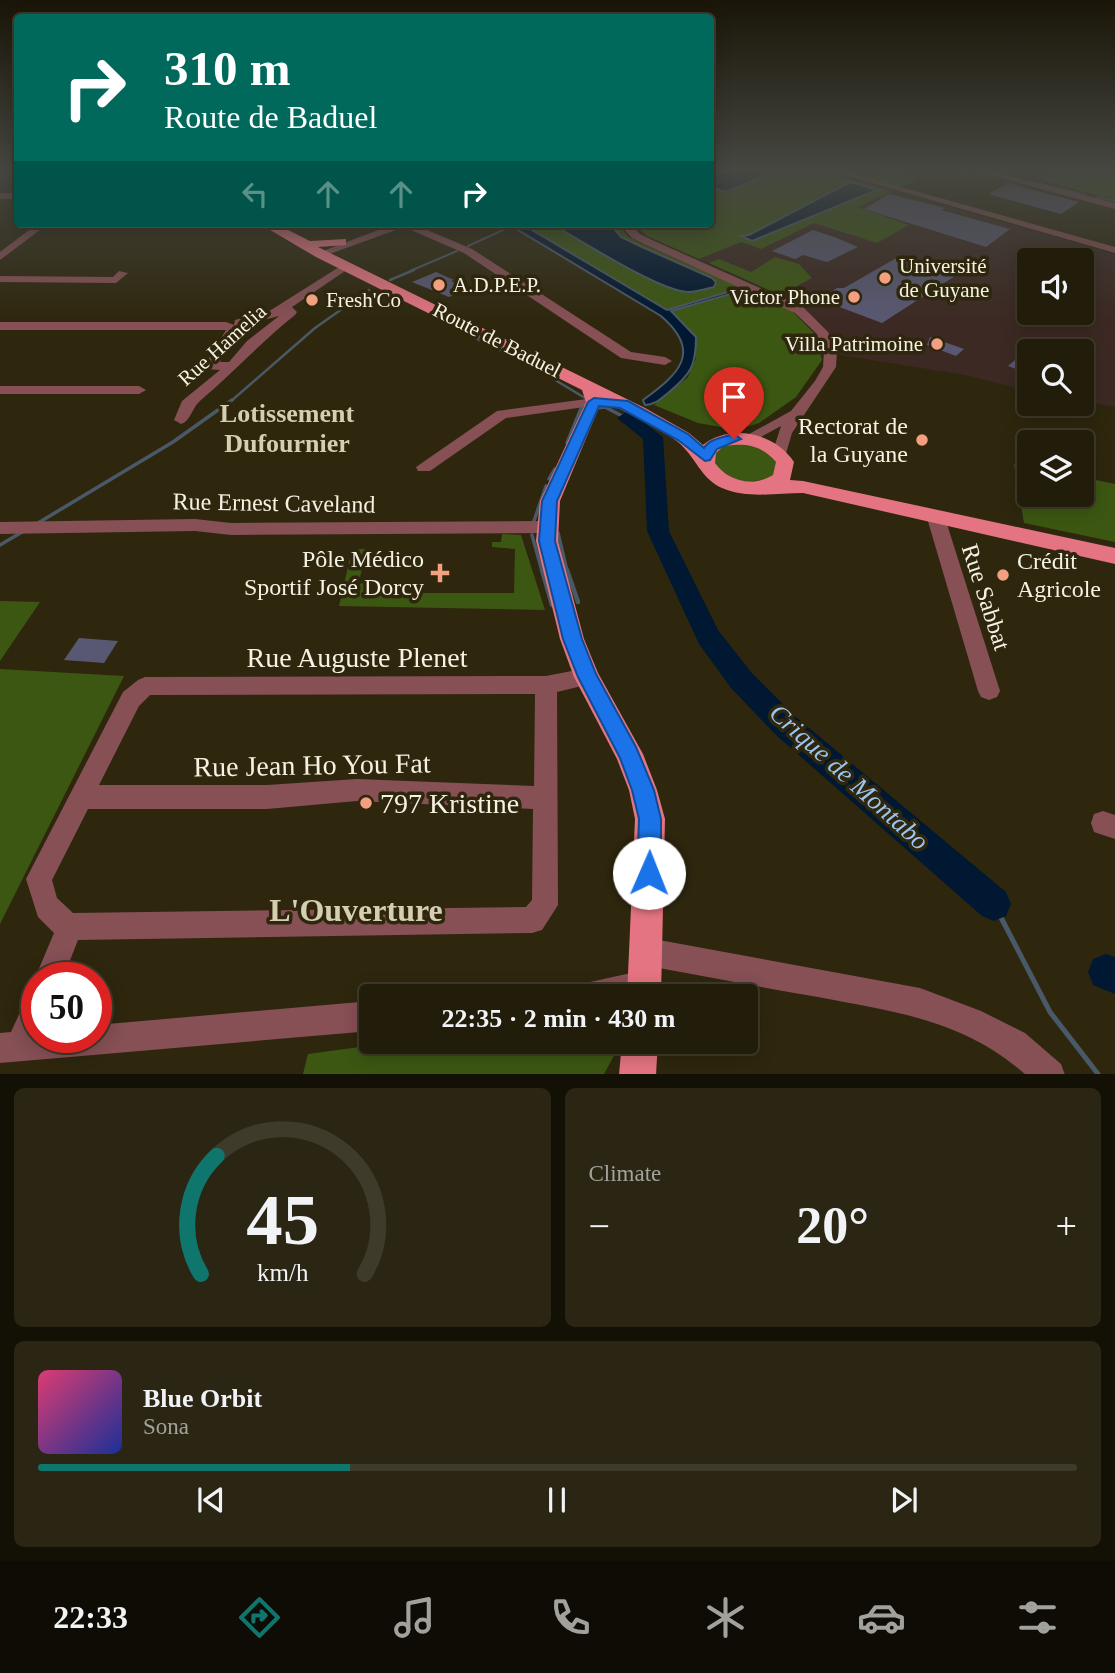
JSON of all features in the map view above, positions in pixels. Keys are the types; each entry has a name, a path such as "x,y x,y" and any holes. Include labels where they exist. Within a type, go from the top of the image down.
{"main road":[{"name":"Route de Baduel","path":"274,228 349,265 592,395"},
{"path":"320,250 344,243"},
{"path":"344,243 340,254 349,265"},
{"path":"645,984 650,819 643,790 629,754 587,677 572,639 547,541 550,501 592,395 702,436 726,440 748,439 766,444 807,478 886,506"},
{"path":"631,408 683,437 705,457 709,470 724,482 740,488 803,487 1115,556"},
{"path":"705,457 712,446 726,440"},
{"path":"770,486 782,478 782,458"},
{"path":"637,1074 639,1054"}],"street":[{"path":"1009,220 1115,250"},
{"path":"0,257 38,228"},
{"path":"344,243 381,228"},
{"path":"344,243 391,228"},
{"path":"413,228 468,251 498,268 626,355 665,361"},
{"path":"628,228 648,242 799,310 812,321 830,350 831,364 826,377 796,411 784,430 782,458"},
{"path":"0,244 17,244"},
{"path":"0,326 232,325 275,313 349,265"},
{"path":"0,279 116,280 123,273"},
{"name":"Rue Hamelia","path":"181,420 187,404 233,366 251,344 291,312 283,307"},
{"path":"233,366 211,366 233,329 269,329"},
{"path":"0,390 139,390"},
{"path":"424,467 502,414 592,395"},
{"path":"748,439 796,411"},
{"name":"Rue Sabbat","path":"936,518 989,691"},
{"name":"Rue Ernest Caveland","path":"0,528 195,525 231,529 547,527"},
{"name":"Rue Auguste Plenet","path":"81,797 131,699 145,686 546,685 587,677"},
{"path":"81,797 39,879 42,900 54,918 70,926 361,925 532,920 545,905 546,685"},
{"name":"Rue Jean Ho You Fat","path":"81,797 267,797 358,790 544,798"},
{"path":"55,962 70,926"},
{"path":"647,955 659,954 920,1002 971,1021 1014,1044 1050,1074"},
{"path":"11,1046 359,1017"},
{"path":"11,1046 21,1031"}],"shaded area":[{"name":"Université de Guyane","path":"714,220 996,220 1094,248 1017,248 1017,325 1094,325 1094,248 1115,254 1115,407 1094,403 1094,339 1017,339 1017,388 965,375 822,352 814,333 775,293 647,236 635,228 714,228"}],"green space":[{"path":"714,220 895,220 909,225 877,243 814,223 761,249 741,242 699,259 647,236 638,228 714,228"},
{"path":"529,228 559,228 633,270 678,290 688,292 714,286 621,237 613,228 620,228 640,243 790,309 814,333 822,360 796,397 759,423 737,430 698,423 654,405 688,377 696,358 677,316"},
{"path":"775,257 799,264 812,278 780,295 709,263 719,259 751,272"},
{"path":"741,443 766,449 779,464 772,478 740,481 714,463 715,453 725,445"},
{"path":"1094,480 1115,484 1115,542 1024,523 1021,507 1094,507"},
{"path":"502,534 521,535 545,610 339,606 352,549 367,549 358,585 367,581 364,597 376,598 377,593 514,593 515,549 492,547 492,542 501,542"},
{"path":"0,601 40,602 0,661"},
{"path":"0,669 124,676 0,924"},
{"path":"359,1047 359,1054 615,1054 604,1074 303,1074 308,1054"}],"water":[{"path":"777,220 803,220 752,241 741,236 749,235"},
{"path":"515,228 529,228 667,310 738,289 741,291 671,311 696,337 695,355 691,369 676,386 657,401 645,405 643,400 676,371 683,352 681,341 674,329 661,316"},
{"path":"559,228 613,228 621,237 716,282 714,287 698,291 675,289 658,283"}],"building":[{"path":"900,220 978,220 1010,229 986,247"},
{"path":"813,230 858,247 827,262 803,255 795,259 772,251"},
{"path":"898,257 955,276 882,323 821,300 837,288 844,288"},
{"name":"A.D.P.E.P.","path":"436,272 467,289 449,297 412,282"},
{"name":"Villa Patrimoine","path":"930,337 964,349 956,356 927,345"},
{"path":"1017,358 1017,369 1008,366"},
{"path":"79,638 118,641 104,663 64,660"}],"waterway":[{"path":"468,246 507,228"},
{"path":"410,271 457,251"},
{"path":"390,280 414,270"},
{"path":"230,402 315,328 369,290"},
{"path":"475,338 532,366 585,398"},
{"path":"38,523 173,442 232,400"},
{"path":"567,443 582,406"},
{"path":"596,408 605,407 626,418"},
{"name":"Crique de Montabo","path":"626,418 653,437 658,531 708,637 741,680 786,726 994,904"},
{"path":"549,479 555,469"},
{"path":"534,521 546,486"},
{"path":"0,545 22,532"},
{"path":"558,533 567,571"},
{"path":"532,535 542,571"},
{"path":"542,570 552,605"},
{"path":"567,570 578,602"},
{"path":"994,904 1050,1012 1098,1074"},
{"name":"Crique de Montabo","path":"1106,972 1115,976"}],"place":[{"name":"Université de Guyane","path":"885,278"},
{"name":"A.D.P.E.P.","path":"439,285"},
{"name":"Victor Phone","path":"854,297"},
{"name":"Fresh'Co","path":"312,300"},
{"name":"Villa Patrimoine","path":"937,344"},
{"name":"Rectorat de la Guyane","path":"922,440"},
{"name":"Pôle Médico Sportif José Dorcy","path":"440,573"},
{"name":"Crédit Agricole","path":"1003,575"},
{"name":"797 Kristine","path":"366,803"}],"district":[{"name":"Lotissement Dufournier","path":"287,428"},
{"name":"L'Ouverture","path":"356,910"}],"route":[{"path":"649,873 650,819 643,790 629,754 587,677 572,639 547,541 547,516 557,484 594,402 623,404 683,437 702,451 705,457 718,442 734,439"}]}
